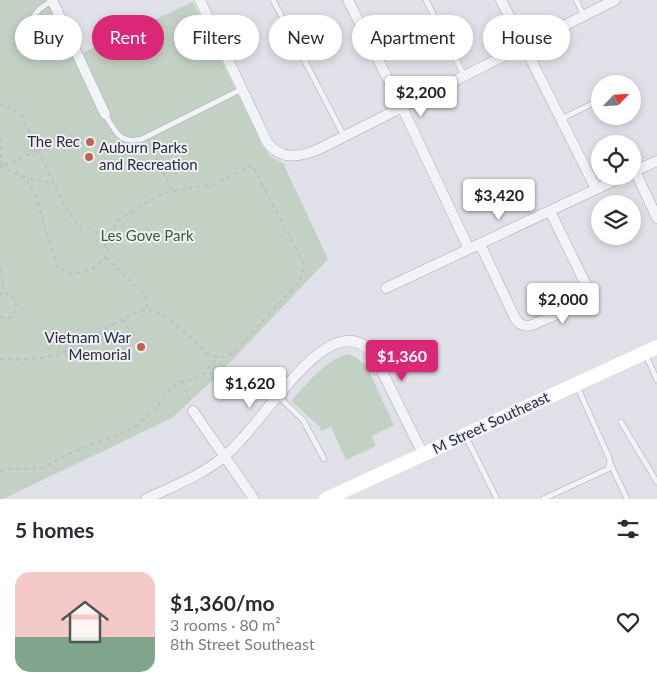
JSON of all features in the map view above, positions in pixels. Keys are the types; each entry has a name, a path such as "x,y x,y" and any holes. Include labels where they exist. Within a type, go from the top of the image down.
{"main road":[{"name":"M Street Southeast","path":"326,499 575,383 651,350"}],"street":[{"path":"200,0 267,142 276,152 284,155 303,156 495,60"},
{"path":"348,0 402,107 469,249"},
{"path":"501,0 509,15"},
{"path":"570,23 615,0"},
{"path":"52,1 59,15"},
{"path":"80,60 105,114"},
{"path":"532,60 596,190"},
{"path":"641,169 657,161"},
{"path":"386,288 606,185"},
{"path":"640,185 657,218"},
{"path":"480,244 520,325 532,325 578,305 588,298 588,289 550,211"},
{"path":"146,499 189,479 225,456 298,371 313,358 342,342 354,341 363,344 374,355 423,454"},
{"path":"193,411 254,499"}],"lane":[{"path":"273,0 344,136"},
{"path":"426,0 464,76"},
{"path":"576,0 584,16"},
{"path":"35,15 39,9 52,1"},
{"path":"105,114 117,133 123,138 134,141 242,89"},
{"path":"561,119 591,104"},
{"path":"651,350 657,380"},
{"path":"575,383 627,499"},
{"path":"278,396 303,420 324,460"},
{"path":"621,422 657,482"},
{"path":"465,435 497,499"},
{"path":"543,499 608,469 610,463"}],"path":[{"path":"0,106 5,104 22,116 65,207 85,235"},
{"path":"147,136 172,191"},
{"path":"0,138 1,167"},
{"path":"1,167 38,150"},
{"path":"0,359 21,360 63,352 134,313 147,310 156,312 166,318 212,356 226,356 233,353 298,283 304,268 302,260 252,165 215,184 159,195 120,219 115,226 105,257 99,265 76,273 66,272 58,267 35,195 26,178"},
{"path":"1,167 26,178 53,183"},
{"path":"95,232 108,250"},
{"path":"105,257 145,294 147,310"},
{"path":"0,269 3,279 0,295"},
{"path":"0,317 6,319 11,317 17,307 14,298 2,291"},
{"path":"122,320 142,346"},
{"path":"0,471 7,468 32,469 44,466 129,430 155,410 171,387 183,381 195,379 203,374 218,357"},
{"path":"183,381 193,411"}],"green space":[{"name":"Les Gove Park","path":"0,0 52,0 59,15 15,15 15,60 82,60 82,53 92,49 92,60 164,60 164,15 193,2 199,15 174,15 174,60 221,60 263,146 271,157 283,163 328,259 219,374 172,418 0,499"},
{"path":"348,354 357,358 367,367 394,425 372,436 376,446 346,460 331,427 321,431 320,427 291,401 323,367"}],"place":[{"name":"The Rec","path":"90,142"},
{"name":"Auburn Parks and Recreation","path":"89,157"},
{"name":"Vietnam War Memorial","path":"141,347"}]}
